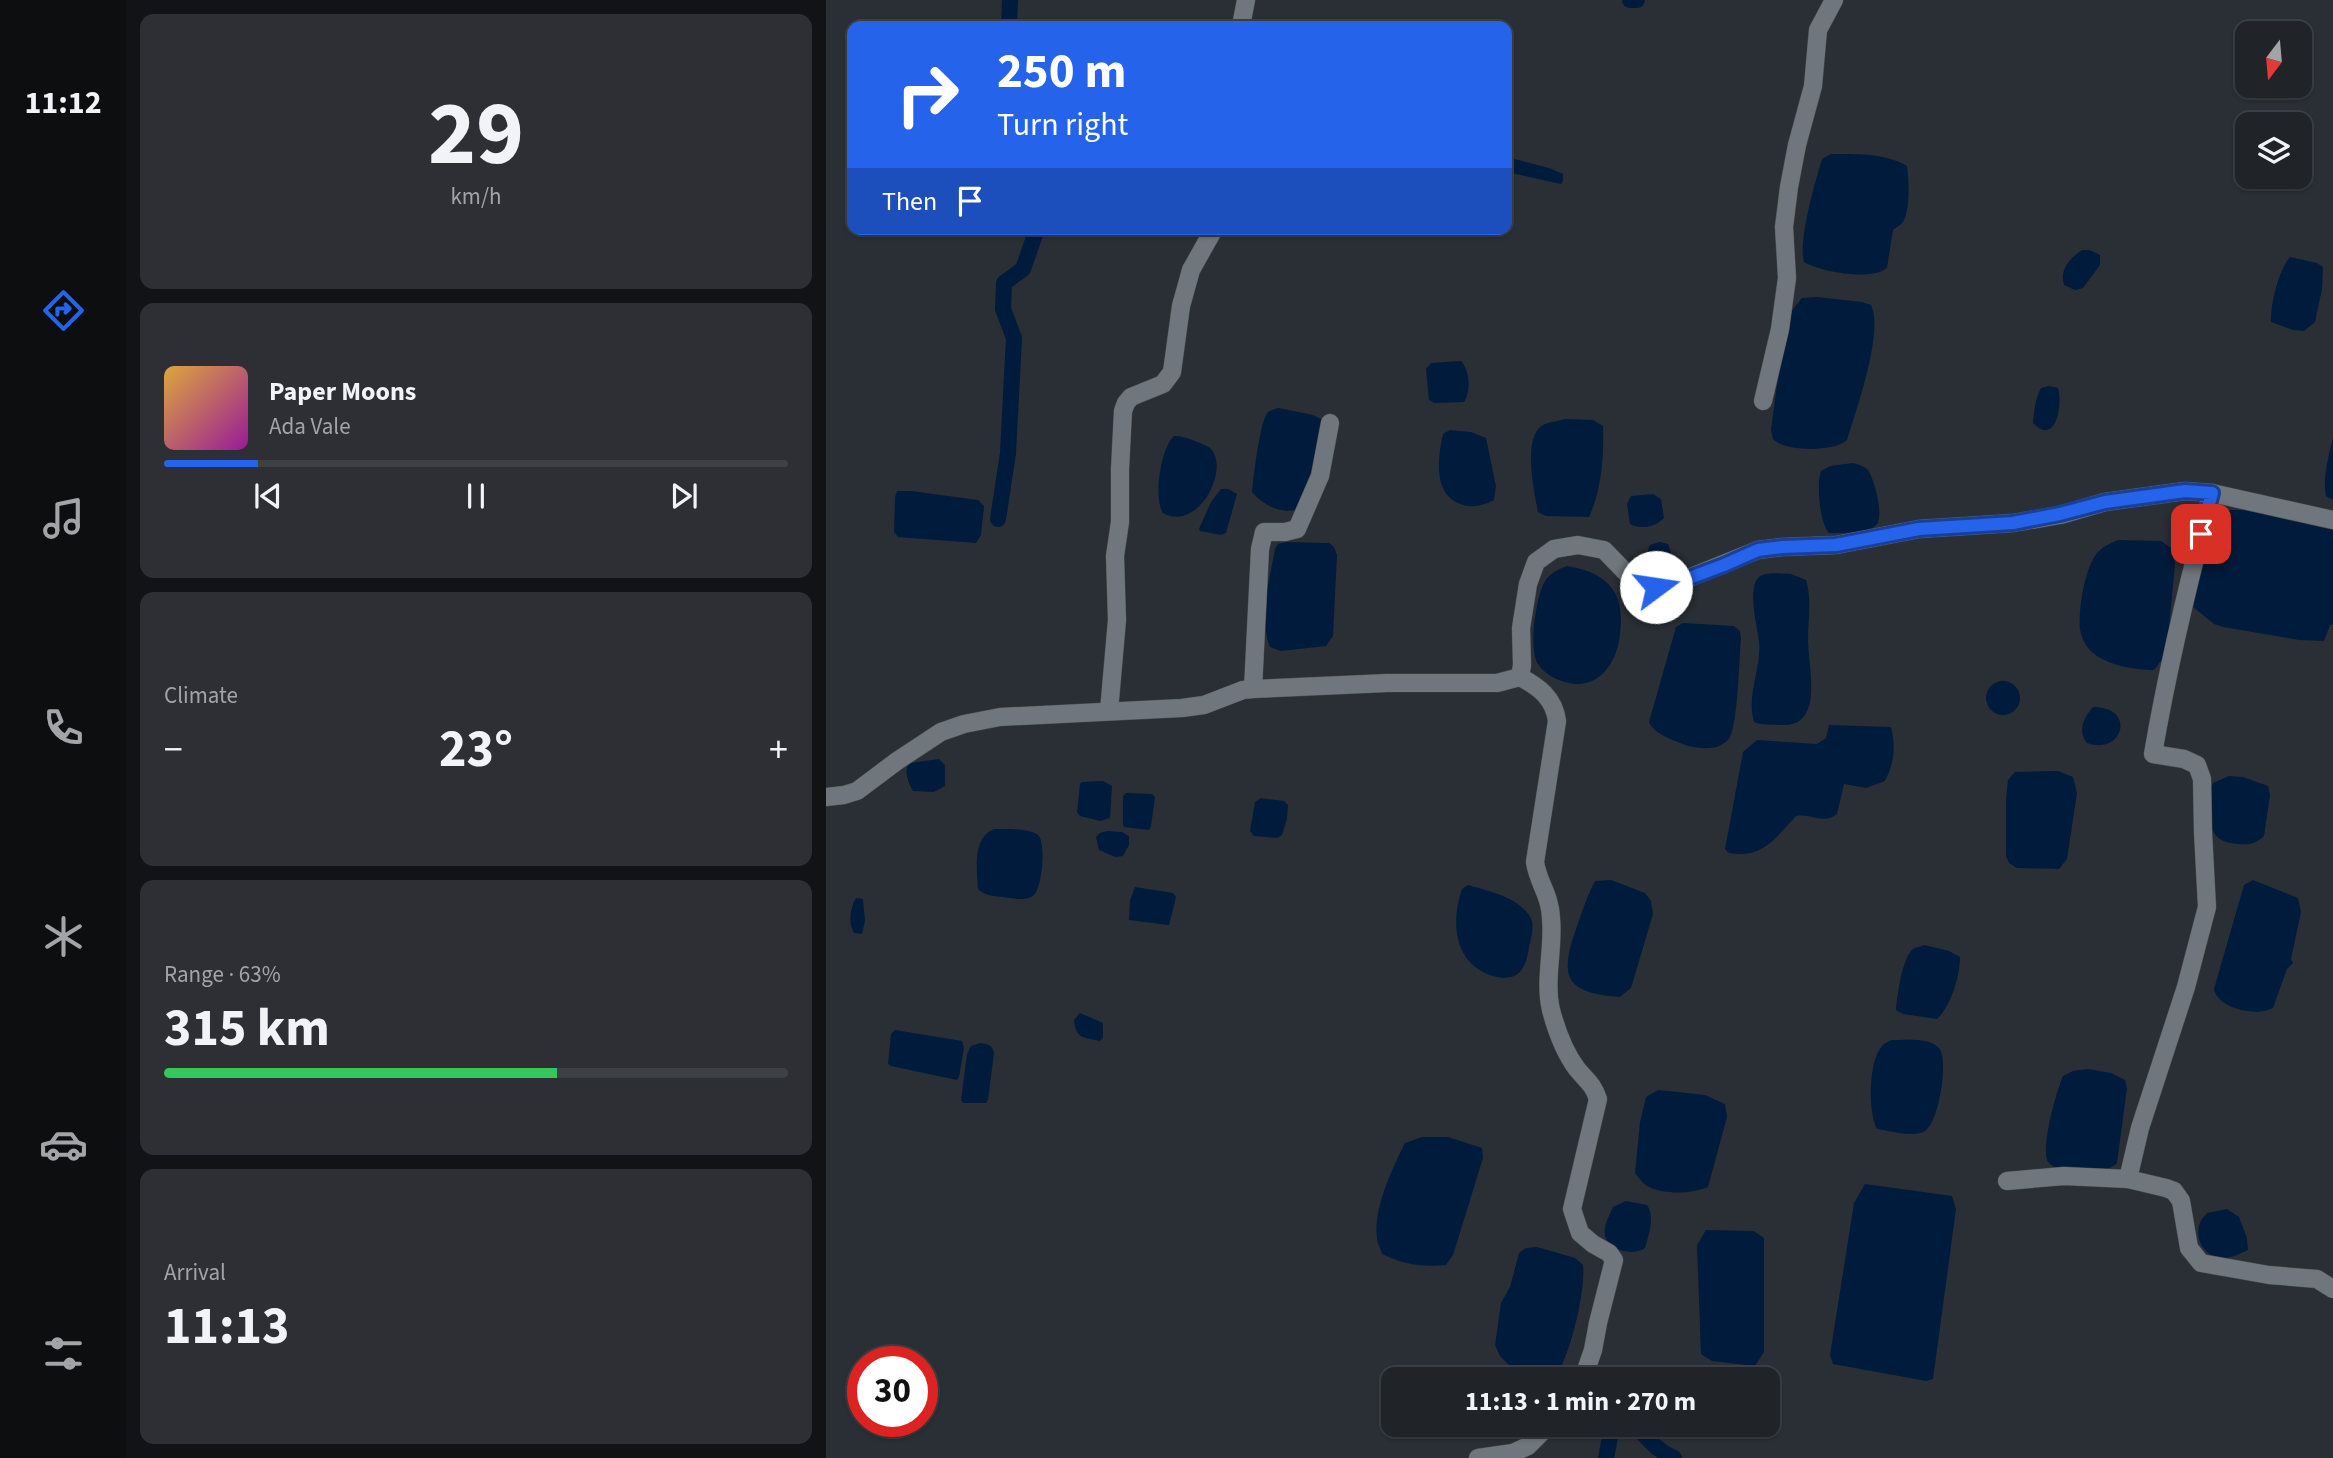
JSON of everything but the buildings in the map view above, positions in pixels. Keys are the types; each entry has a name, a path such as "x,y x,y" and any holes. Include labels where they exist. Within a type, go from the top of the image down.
{"street":[{"path":"1242,21 1246,0"},
{"path":"1763,401 1780,329 1787,278 1784,227 1789,187 1813,86 1818,30 1834,0"},
{"path":"1109,711 1117,620 1115,556 1120,522 1123,411 1131,397 1163,384 1172,372 1181,306 1191,270 1210,235"},
{"path":"1253,689 1259,563 1264,532 1285,532 1297,528 1304,518 1320,476 1331,423"},
{"path":"1520,677 1521,628 1528,584 1536,562 1554,549 1578,545 1604,550 1637,584 1656,587 1676,583 1758,550 1836,545 1919,529 2013,523 2105,502 2185,491 2212,493 2333,520"},
{"path":"2127,1180 2140,1128 2186,986 2207,907 2203,779 2197,765 2184,759 2152,754 2212,493"},
{"path":"826,797 857,791 941,732 1000,717 1205,705 1243,690 1253,689 1387,683 1497,683 1520,677 1533,684 1553,705 1557,721 1535,862 1536,872 1549,898 1552,923 1548,979 1550,1008 1561,1040 1576,1068 1594,1085 1598,1099 1572,1209 1580,1233 1615,1260 1587,1367"},
{"path":"2007,1181 2064,1176 2127,1180 2174,1191 2180,1201 2189,1248 2201,1263 2269,1275 2317,1279 2333,1289"},
{"path":"1478,1458 1513,1455 1537,1437"}],"water":[{"path":"1831,154 1880,156 1907,166 1907,212 1903,222 1893,230 1887,268 1880,272 1846,274 1804,262 1803,240 1812,196 1822,159"},
{"path":"1512,158 1563,174 1561,184 1512,173"},
{"path":"2082,250 2090,250 2100,255 2100,265 2083,288 2075,290 2064,285 2063,274 2070,261"},
{"path":"2290,257 2323,267 2322,289 2315,322 2304,331 2271,322 2276,288"},
{"path":"1817,297 1871,305 1874,334 1867,372 1847,440 1832,447 1810,449 1779,443 1773,439 1771,430 1790,313 1802,298"},
{"path":"1461,361 1468,381 1464,402 1434,403 1429,400 1426,369 1431,363"},
{"path":"2041,388 2058,388 2059,404 2056,420 2047,430 2033,423 2039,392"},
{"path":"1279,408 1321,419 1321,441 1315,466 1306,491 1295,510 1272,507 1252,492 1262,426 1268,412"},
{"path":"1565,419 1593,420 1603,426 1601,472 1589,517 1546,516 1538,512 1531,466 1533,441 1543,425"},
{"path":"1450,430 1471,432 1486,438 1496,486 1494,500 1467,506 1450,498 1444,491 1439,463 1443,434"},
{"path":"1174,436 1187,438 1210,448 1217,469 1208,495 1199,506 1188,514 1176,517 1163,513 1159,497 1162,462"},
{"path":"2333,437 2333,500 2326,496 2325,481"},
{"path":"1853,463 1865,467 1870,474 1877,497 1879,519 1877,524 1868,530 1829,533 1823,521 1820,504 1821,471 1830,466"},
{"path":"1221,489 1237,494 1226,533 1221,535 1200,531 1211,502"},
{"path":"897,491 978,500 984,506 981,535 976,543 898,537 894,532"},
{"path":"1653,494 1661,499 1664,518 1648,527 1630,524 1627,504 1631,496"},
{"path":"2231,510 2244,510 2333,530 2333,625 2330,625 2324,641 2299,640 2223,627 2214,624 2193,607 2195,591 2218,517"},
{"path":"2118,540 2161,541 2173,549 2175,564 2168,638 2163,658 2154,670 2130,668 2098,657 2084,642 2081,632 2081,599 2090,566 2099,551"},
{"path":"1660,542 1668,544 1674,561 1671,568 1654,569 1648,561 1650,545"},
{"path":"1329,543 1334,547 1337,555 1333,636 1326,646 1281,651 1270,647 1265,623 1266,598 1275,549 1278,544"},
{"path":"1567,566 1595,574 1605,581 1613,590 1621,612 1619,641 1612,662 1599,677 1581,684 1559,680 1547,674 1535,657 1534,622 1542,588 1549,576"},
{"path":"1770,573 1791,574 1806,580 1809,595 1809,706 1804,717 1795,723 1760,724 1754,722 1752,712 1759,651 1754,608 1755,582 1762,575"},
{"path":"1683,623 1734,626 1740,631 1738,690 1733,729 1726,742 1715,747 1685,745 1659,733 1649,722 1676,627"},
{"path":"2003,681 2015,686 2020,698 2015,710 2003,715 1991,710 1986,698 1991,686"},
{"path":"2093,707 2107,709 2116,714 2120,722 2120,730 2109,743 2087,743 2082,734 2083,724"},
{"path":"1829,725 1891,727 1893,755 1885,781 1866,788 1844,784 1837,814 1832,817 1822,819 1796,816 1775,839 1760,850 1741,854 1729,853 1725,849 1743,752 1757,740 1817,744 1826,738"},
{"path":"939,759 945,765 945,786 934,792 913,791 907,772 910,763"},
{"path":"2058,771 2073,777 2077,793 2067,859 2059,869 2017,868 2009,863 2006,856 2008,780 2015,772"},
{"path":"2229,776 2243,777 2268,786 2270,795 2264,836 2255,842 2229,843 2217,837 2212,827 2211,788 2213,783"},
{"path":"1103,781 1112,786 1110,818 1100,821 1080,816 1077,812 1080,784"},
{"path":"1126,793 1152,794 1155,797 1149,830 1124,827 1123,796"},
{"path":"1261,798 1284,801 1288,805 1282,835 1277,838 1254,836 1250,831 1255,802"},
{"path":"994,829 1027,831 1040,838 1043,854 1041,874 1037,891 1031,897 1019,899 993,896 978,889 979,847 987,833"},
{"path":"1107,831 1122,832 1129,836 1129,845 1123,856 1115,857 1099,850 1096,837"},
{"path":"1611,880 1645,893 1651,901 1653,914 1631,988 1620,997 1579,988 1572,981 1568,962 1582,913 1595,881"},
{"path":"2253,880 2298,898 2301,912 2291,959 2293,963 2287,969 2273,1008 2258,1012 2230,1006 2217,996 2214,989 2244,885"},
{"path":"1468,885 1513,901 1528,913 1532,921 1532,934 1527,958 1522,970 1516,975 1503,978 1490,975 1478,969 1462,950 1456,927 1457,914 1462,889"},
{"path":"1135,887 1173,893 1176,897 1169,925 1129,920 1130,900"},
{"path":"856,898 863,899 865,921 862,934 854,933 850,920"},
{"path":"1924,945 1949,951 1960,957 1954,990 1937,1019 1903,1014 1896,1010 1906,960 1913,949"},
{"path":"1080,1013 1103,1023 1103,1038 1100,1041 1079,1034 1074,1020"},
{"path":"895,1030 962,1041 964,1048 957,1080 888,1064 891,1034"},
{"path":"1892,1040 1929,1042 1935,1044 1942,1054 1943,1077 1938,1104 1930,1126 1920,1133 1877,1129 1874,1121 1871,1087 1874,1063 1882,1046"},
{"path":"980,1043 989,1045 994,1053 988,1100 986,1103 963,1103 961,1100 967,1054 971,1046"},
{"path":"2088,1069 2111,1073 2125,1080 2127,1088 2117,1163 2100,1170 2056,1167 2049,1163 2046,1146 2060,1083 2063,1076 2073,1071"},
{"path":"1658,1090 1705,1095 1725,1104 1727,1117 1708,1187 1686,1192 1661,1191 1647,1186 1635,1173 1640,1122 1646,1097"},
{"path":"1422,1137 1448,1137 1482,1148 1483,1158 1453,1255 1446,1265 1398,1261 1382,1254 1377,1240 1381,1202 1395,1165 1405,1143"},
{"path":"1865,1184 1952,1196 1956,1209 1933,1379 1926,1381 1833,1364 1830,1355 1854,1203"},
{"path":"1626,1201 1647,1205 1651,1220 1645,1248 1635,1252 1622,1251 1611,1245 1605,1236 1613,1207"},
{"path":"2227,1209 2239,1217 2247,1238 2248,1250 2231,1257 2214,1257 2205,1250 2199,1240 2198,1229 2207,1213"},
{"path":"1706,1230 1754,1231 1764,1238 1764,1352 1755,1366 1712,1361 1701,1354 1697,1245"},
{"path":"1537,1247 1575,1258 1583,1265 1576,1323 1561,1367 1511,1367 1500,1356 1495,1345 1501,1303 1510,1287 1519,1253 1526,1248"}],"waterway":[{"path":"1009,21 1010,0"},
{"path":"1630,0 1637,0"},
{"path":"998,519 1008,453 1014,338 1003,309 1004,283 1023,269 1035,235"},
{"path":"1606,1458 1610,1437"},
{"path":"1646,1437 1657,1448 1674,1458"}],"route":[{"path":"1656,587 1676,583 1758,550 1836,545 1919,529 2013,523 2105,502 2185,491 2212,493 2201,534"}]}
